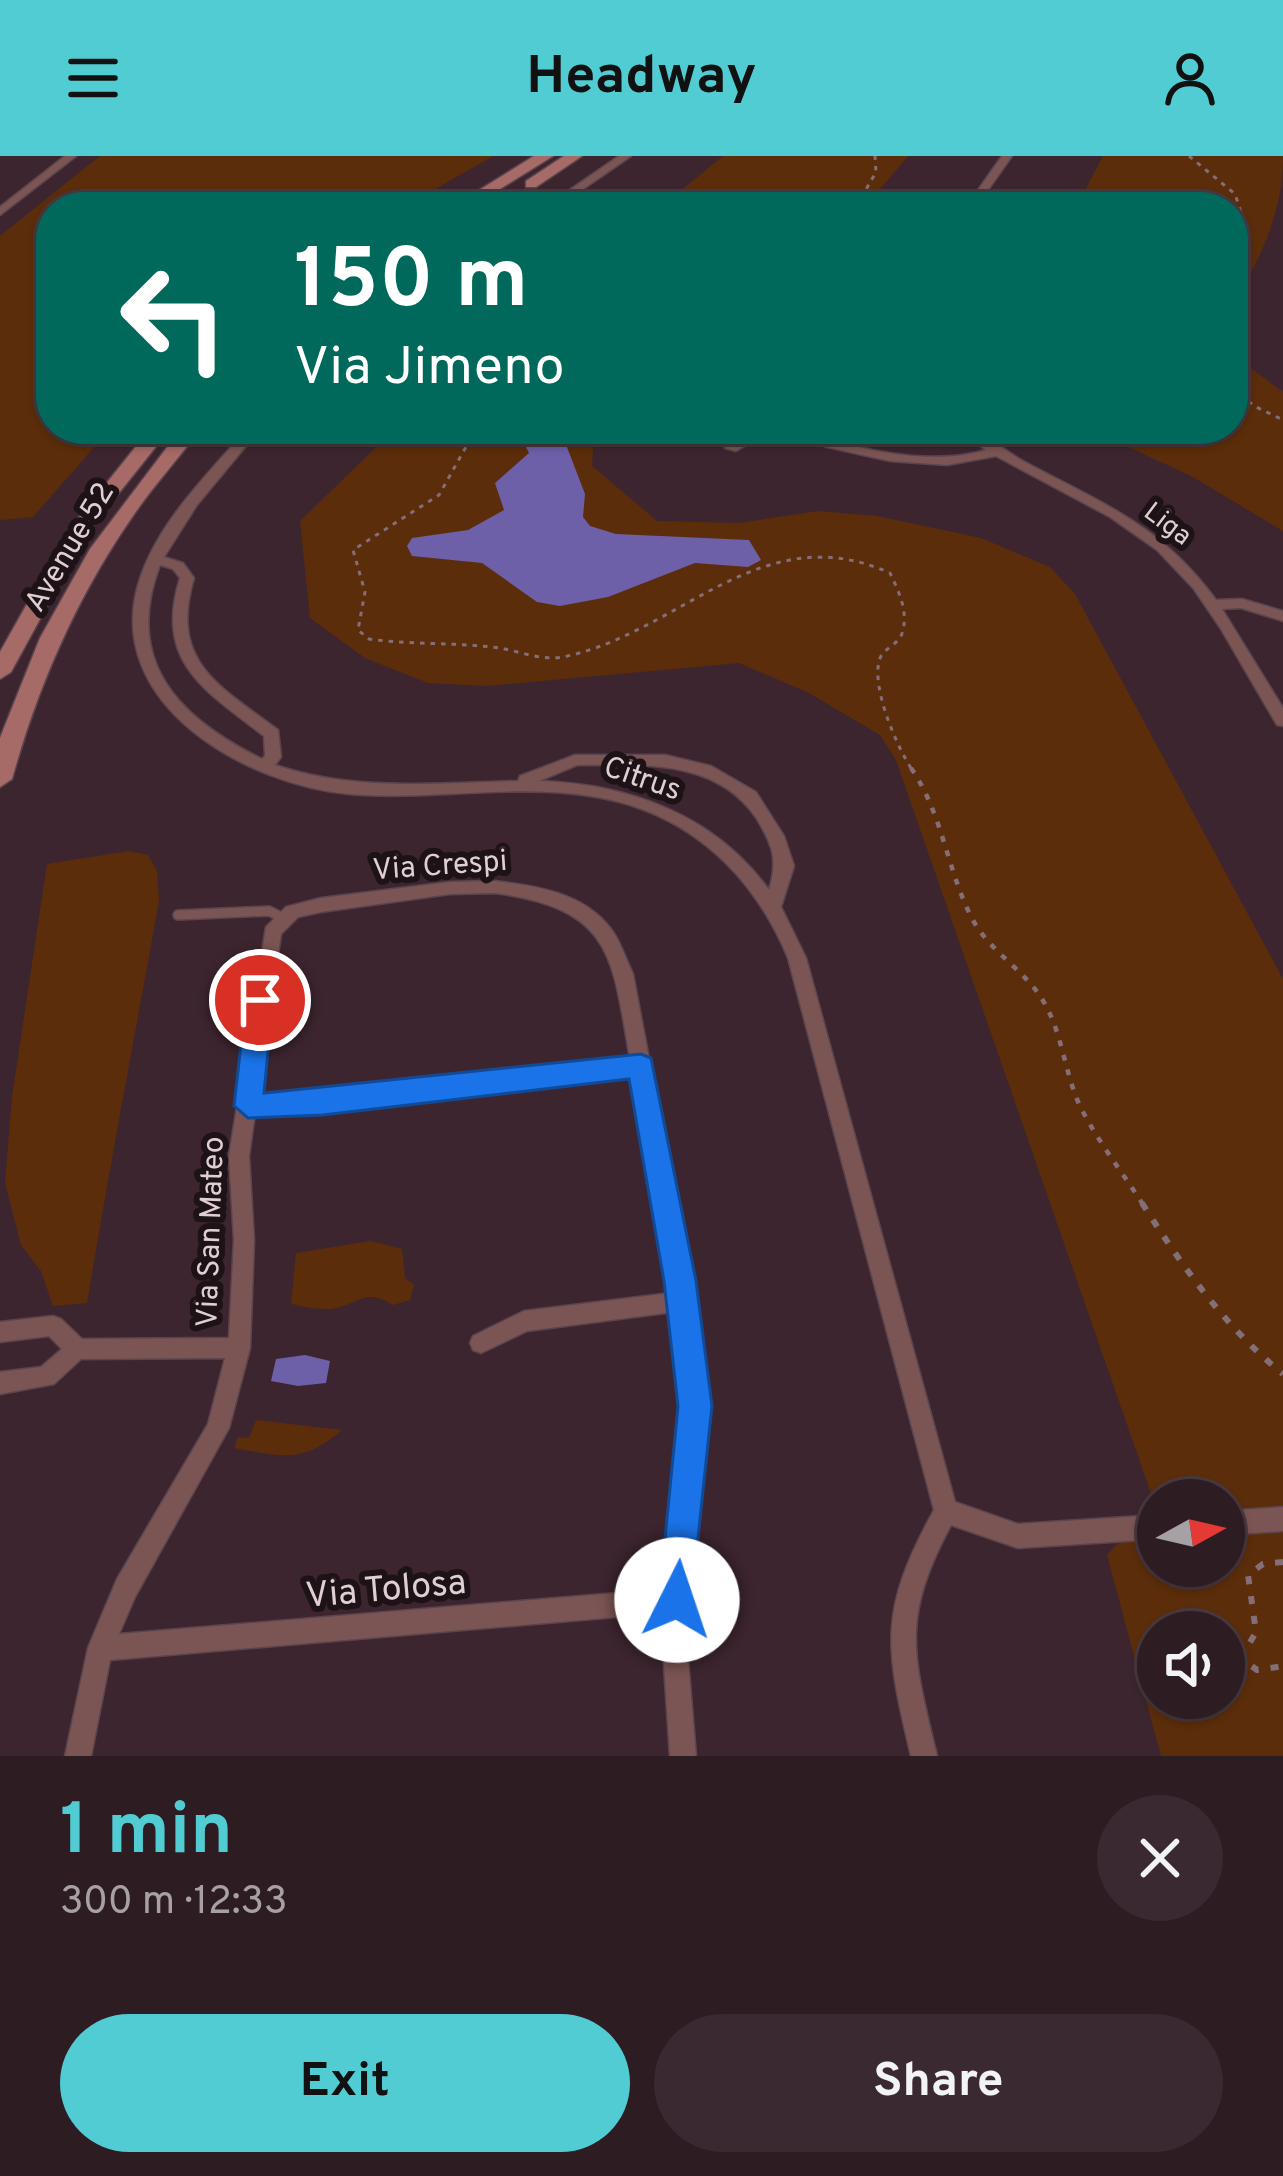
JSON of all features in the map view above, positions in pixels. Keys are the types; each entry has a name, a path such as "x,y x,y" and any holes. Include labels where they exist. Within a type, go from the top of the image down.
{"main road":[{"path":"485,192 545,156"},
{"path":"515,192 574,156"},
{"name":"Avenue 52","path":"0,672 78,531 148,444"},
{"name":"Avenue 52","path":"0,779 44,657 89,568 128,508 179,444"}],"street":[{"path":"0,212 70,156"},
{"path":"572,192 626,156"},
{"path":"982,192 1007,156"},
{"name":"Citrus","path":"243,444 145,586 138,632 149,669 176,708 224,747 264,767 338,788 397,792 521,782 585,788 637,801 693,827 737,860 773,904 797,958 946,1510"},
{"path":"731,448 739,444"},
{"path":"822,444 972,462 994,452"},
{"name":"Liga","path":"984,444 1158,544 1187,571 1283,721"},
{"path":"159,560 178,566 187,578 175,624 195,666 213,688 272,734 273,757 264,767"},
{"path":"1210,604 1242,603 1283,616"},
{"path":"521,782 575,760 665,760 705,770 750,796 776,836 785,866 773,904"},
{"name":"Via Crespi","path":"289,915 471,889 532,889 594,919 616,946 682,1301 695,1406 677,1600 683,1756"},
{"name":"Via San Mateo","path":"78,1756 100,1648 126,1588 218,1428 239,1348 244,1240 239,1156 264,958 272,932 289,915"},
{"path":"248,1106 323,1102 641,1066"},
{"path":"482,1343 506,1326 544,1316 682,1301"},
{"path":"0,1333 53,1326 77,1349"},
{"path":"0,1383 46,1377 77,1349 239,1348"},
{"path":"924,1756 898,1629 912,1570 946,1510 1018,1536 1137,1528"},
{"path":"1245,1522 1283,1519"},
{"name":"Via Tolosa","path":"100,1648 677,1600"}],"lane":[{"path":"178,915 268,911 289,915"}],"path":[{"path":"865,192 876,172 875,156"},
{"path":"1189,156 1237,192"},
{"path":"1248,400 1283,420"},
{"path":"468,444 439,495 353,550 365,592 358,630 370,639 468,641 562,657 727,582 802,556 850,556 890,573 904,602 901,635 881,657 878,675 896,747 919,780 953,856 955,878 973,920 992,949 1041,997 1067,1056 1078,1102 1179,1261 1250,1347 1283,1374"},
{"path":"1283,1562 1263,1564 1248,1575 1256,1632 1241,1658 1258,1670 1283,1666"}],"shaded area":[{"path":"100,156 493,156 430,192 55,192"},
{"path":"723,156 908,156 878,192 679,192"},
{"path":"1103,156 1283,156 1279,196 1248,278 1248,192 1084,192"},
{"path":"36,207 36,444 97,444 33,517 0,520 0,236"},
{"path":"1248,366 1283,392 1283,531 1193,477 1122,444 1248,444"},
{"path":"380,444 593,444 592,466 657,521 739,523 818,511 877,516 981,538 1050,567 1075,594 1283,979 1283,1756 1161,1756 1151,1719 1245,1719 1245,1611 1137,1611 1137,1667 1107,1555 1137,1521 1137,1587 1245,1587 1245,1479 1146,1479 896,760 880,735 809,693 739,663 486,686 428,683 365,658 310,618 300,521"},
{"path":"524,444 566,444 585,494 583,517 590,526 616,534 749,540 761,560 748,567 695,563 608,597 560,606 537,602 482,563 412,556 407,546 412,538 468,530 504,510 495,483 529,453"},
{"path":"129,851 148,855 157,871 159,901 87,1303 53,1306 41,1271 21,1245 5,1183 12,1097 47,864"},
{"path":"371,1241 402,1249 405,1278 414,1285 410,1300 393,1305 368,1297 330,1309 291,1304 296,1253"},
{"path":"305,1355 330,1361 326,1383 298,1386 271,1381 276,1359"},
{"path":"256,1420 342,1430 315,1449 291,1455 234,1448 238,1437 249,1438"}],"route":[{"path":"260,1000 248,1106 323,1102 641,1066 680,1281 695,1406 677,1600"}]}
